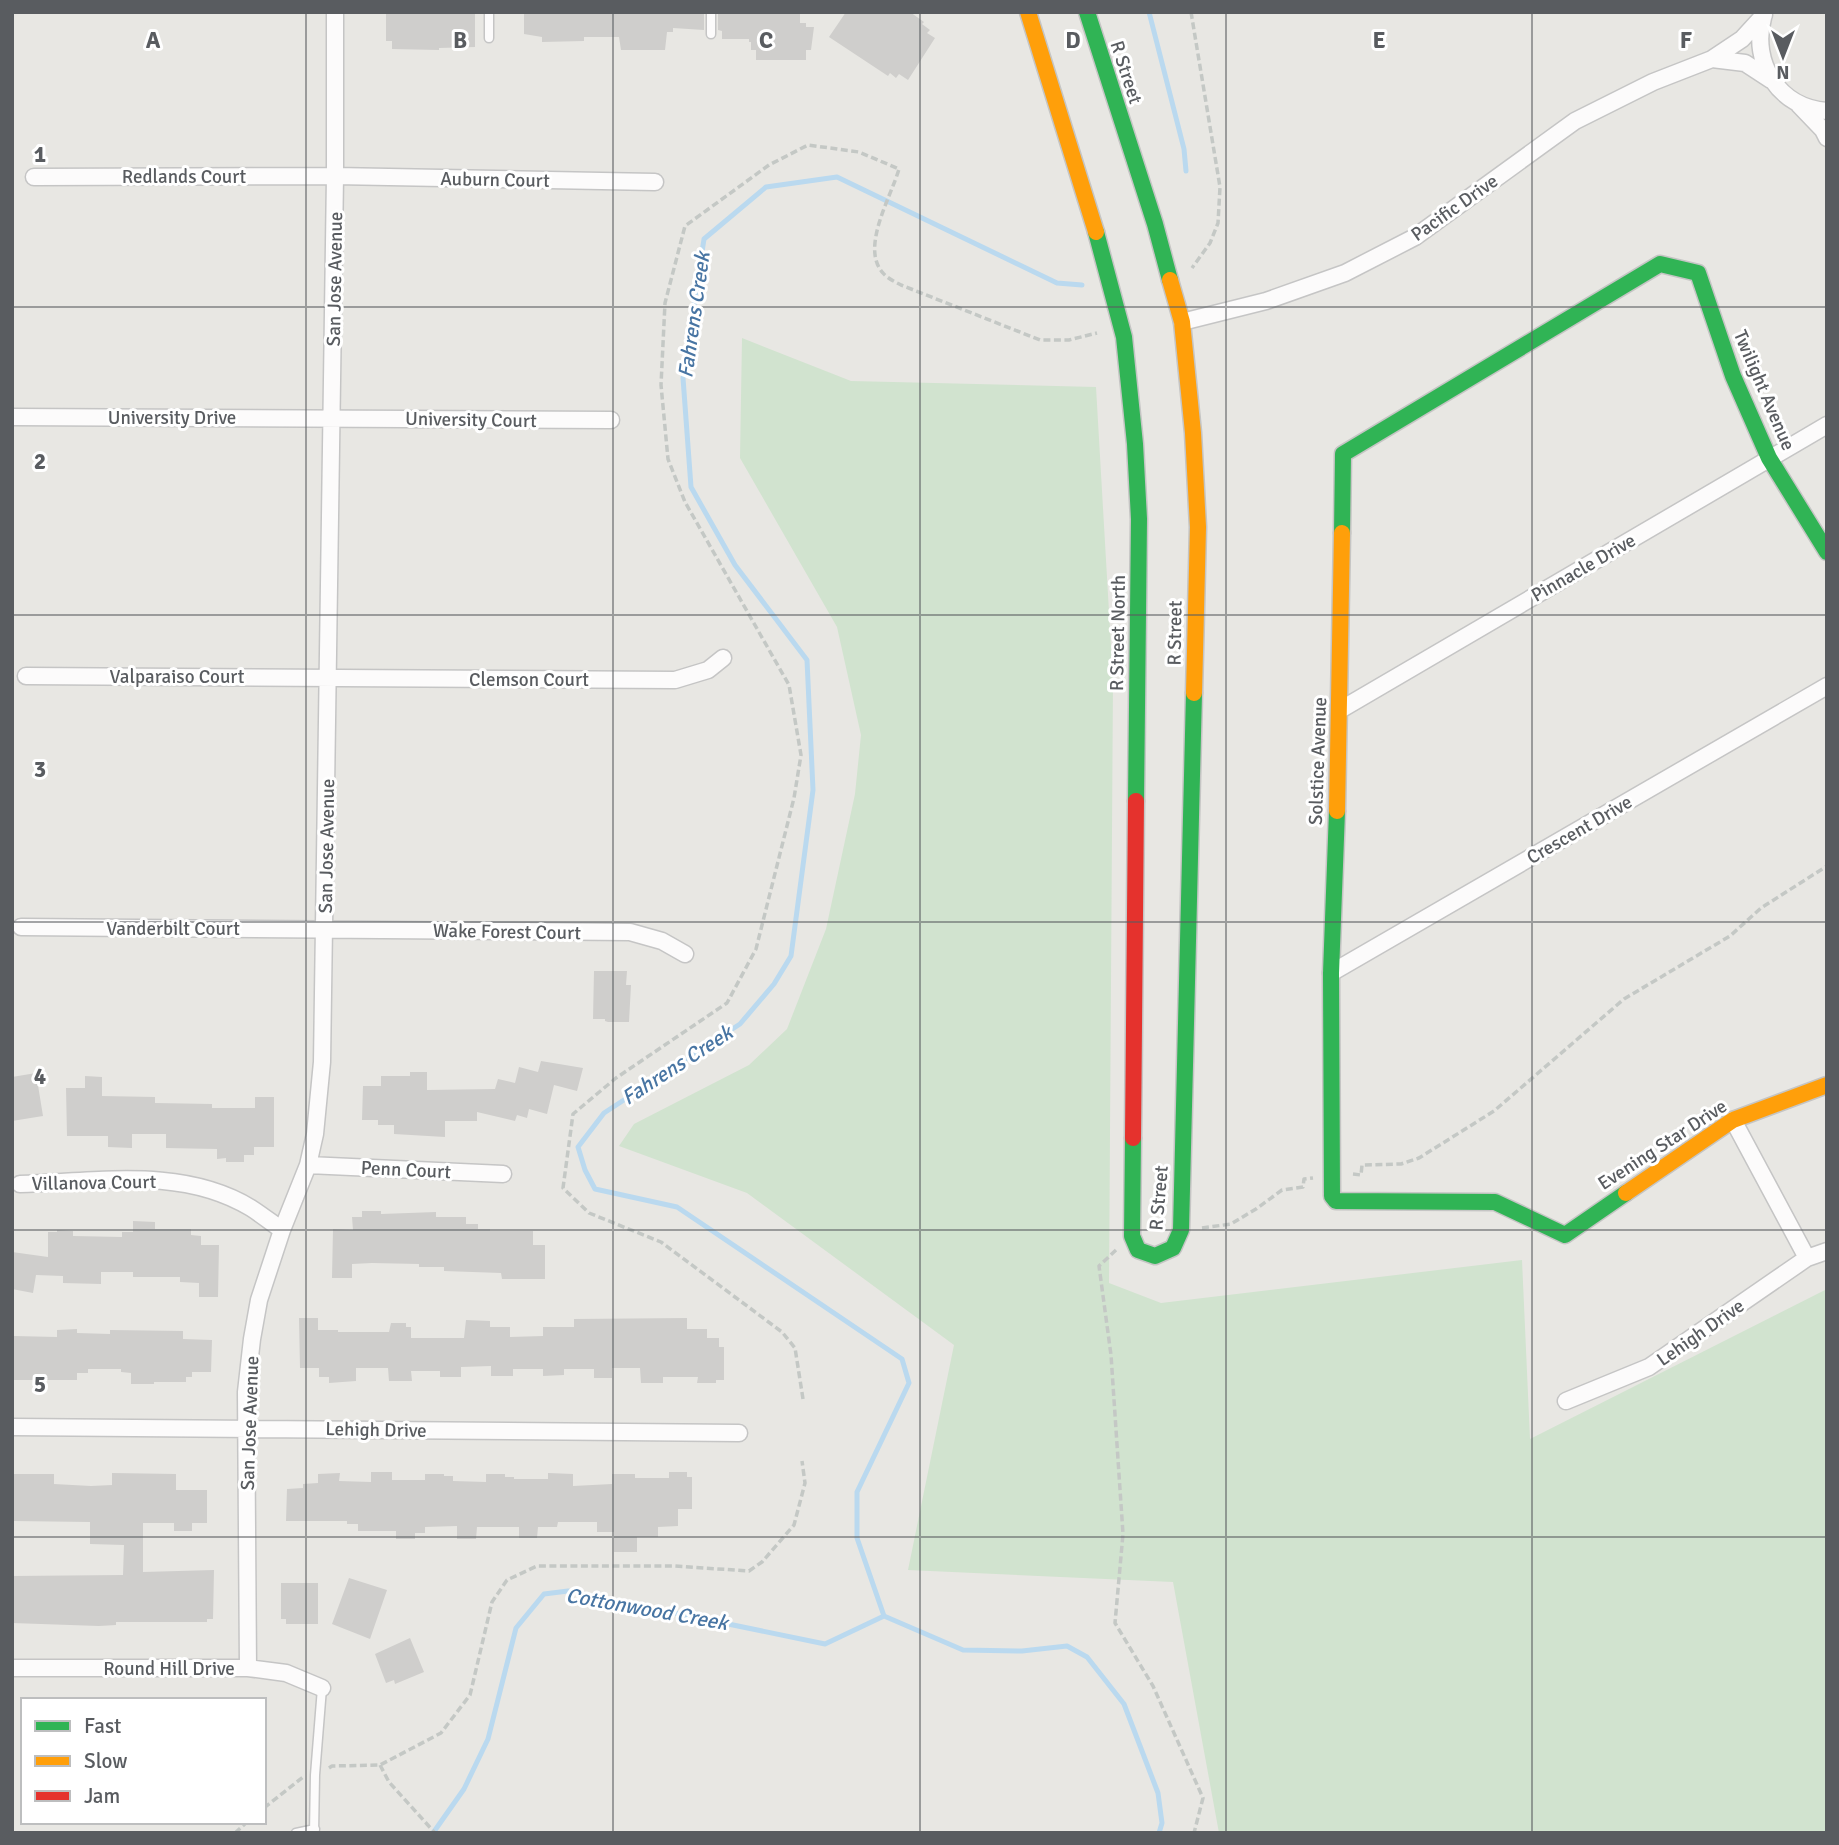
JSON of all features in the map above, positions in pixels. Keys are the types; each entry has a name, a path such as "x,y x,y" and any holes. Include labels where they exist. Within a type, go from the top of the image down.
{"street":[{"name":"San Jose Avenue","path":"248,1668 246,1392 252,1339 259,1300 282,1230 308,1165 315,1135 322,1062 335,12"},
{"name":"R Street North","path":"1028,12 1108,272 1124,337 1135,444 1139,519 1132,1236"},
{"name":"R Street","path":"1087,12 1155,224 1182,322 1194,433 1198,527 1181,1230 1173,1248 1155,1256 1138,1250 1132,1236"},
{"name":"Pacific Drive","path":"1182,322 1266,301 1345,273 1415,237 1575,121 1653,82 1712,59 1742,39 1764,14"},
{"path":"1764,14 1759,42 1771,80"},
{"name":"Pacific Drive","path":"1712,59 1745,63 1771,80 1783,93 1798,103 1827,138"},
{"path":"1798,103 1827,111"},
{"name":"Redlands Court","path":"34,177 335,176"},
{"name":"Auburn Court","path":"335,176 655,182"},
{"name":"Twilight Avenue","path":"1660,264 1698,273 1733,376 1769,458 1827,552"},
{"name":"Solstice Avenue","path":"1565,1235 1495,1202 1336,1201 1332,1196 1331,973 1340,709 1343,454 1660,264"},
{"name":"University Drive","path":"12,417 332,417"},
{"name":"University Court","path":"332,417 611,420"},
{"name":"Pinnacle Drive","path":"1340,709 1827,425"},
{"name":"Clemson Court","path":"328,678 675,680 708,670 723,658"},
{"name":"Valparaiso Court","path":"26,676 328,678"},
{"name":"Crescent Drive","path":"1331,973 1827,686"},
{"name":"Vanderbilt Court","path":"21,928 325,929"},
{"name":"Wake Forest Court","path":"325,929 630,932 662,941 685,954"},
{"name":"Evening Star Drive","path":"1565,1235 1733,1120 1827,1085"},
{"path":"1733,1120 1807,1258"},
{"name":"Penn Court","path":"308,1165 503,1174"},
{"name":"Villanova Court","path":"20,1184 157,1179 220,1194 250,1208 282,1230"},
{"name":"Lehigh Drive","path":"1566,1401 1649,1367 1807,1258 1827,1251"},
{"name":"Lehigh Drive","path":"12,1427 739,1433"},
{"name":"Round Hill Drive","path":"12,1668 248,1668 286,1673 322,1688"}],"lane":[{"path":"489,12 489,38"},
{"path":"711,12 711,34"},
{"path":"296,1833 314,1831 315,1775 322,1688"}],"path":[{"path":"1191,12 1220,187 1218,223 1210,243 1192,268"},
{"path":"803,1399 795,1348 782,1332 661,1242 589,1213 563,1188 573,1114 616,1078 727,1003 756,949 779,848 794,798 801,755 789,685 685,502 668,458 661,385 666,303 685,226 769,165 808,145 859,152 899,169 882,214 872,252 882,273 901,285 1040,340 1069,340 1097,333"},
{"path":"1181,1230 1231,1224 1282,1190 1303,1187 1304,1179 1332,1170 1361,1175 1362,1165 1401,1164 1429,1152 1494,1111 1624,999 1730,936 1761,908 1827,866"},
{"name":"R Street","path":"1132,1236 1099,1266 1111,1355 1122,1534 1115,1623 1153,1686 1203,1798 1194,1833"},
{"path":"266,1806 306,1775 315,1775 332,1766 380,1765 441,1733 470,1695 492,1602 507,1580 537,1566 674,1566 749,1571 762,1562 794,1525 805,1483 802,1461"},
{"path":"380,1765 389,1782 435,1833"}],"green space":[{"path":"742,338 851,381 1096,387 1113,681 1109,1283 1161,1303 1522,1260 1530,1439 1827,1289 1827,1833 1219,1833 1173,1582 908,1570 954,1345 747,1193 619,1146 634,1124 749,1065 787,1029 826,929 855,794 861,735 837,627 740,458"}],"building":[{"path":"386,12 475,12 475,47 439,50 392,49 392,41 386,41"},
{"path":"524,12 704,12 704,30 673,28 673,32 667,32 665,50 621,50 619,37 584,37 584,41 542,42 542,37 524,34"},
{"path":"718,12 800,12 800,23 806,23 806,27 814,27 811,50 806,50 806,60 756,60 756,50 751,50 749,39 722,39 722,31 718,30"},
{"path":"846,12 910,12 924,22 922,24 930,30 927,33 935,38 908,80 899,74 896,78 890,73 888,76 829,37"},
{"path":"594,971 627,971 626,985 631,985 629,1022 593,1019"},
{"path":"541,1061 583,1068 577,1091 554,1085 547,1114 529,1109 527,1118 517,1115 515,1121 477,1112 477,1121 445,1121 445,1137 394,1134 394,1125 378,1125 378,1120 362,1120 363,1086 381,1086 381,1076 410,1076 410,1072 427,1072 427,1090 495,1089 498,1079 515,1083 519,1067 538,1072"},
{"path":"36,1073 43,1116 12,1121 12,1077"},
{"path":"85,1076 102,1077 102,1096 155,1097 155,1103 212,1104 212,1108 255,1108 255,1097 274,1097 274,1147 254,1147 254,1155 244,1155 244,1162 226,1162 226,1158 217,1159 217,1149 166,1148 166,1134 132,1134 132,1148 108,1147 108,1136 67,1136 66,1088 85,1088"},
{"path":"362,1211 381,1211 381,1214 436,1212 436,1217 466,1217 466,1224 478,1224 478,1229 533,1231 533,1245 545,1245 545,1279 502,1279 501,1273 444,1271 444,1267 419,1267 419,1264 372,1263 352,1264 352,1278 332,1278 333,1229 353,1230 352,1217 362,1217"},
{"path":"133,1221 155,1222 155,1229 191,1229 191,1235 201,1236 201,1245 219,1245 218,1297 199,1297 199,1283 180,1282 180,1277 133,1277 133,1272 101,1272 101,1284 63,1283 63,1276 36,1275 33,1293 12,1289 12,1252 48,1257 48,1232 73,1231 73,1236 122,1237 122,1232 133,1232"},
{"path":"299,1318 318,1318 318,1330 389,1332 391,1323 406,1323 406,1327 411,1327 411,1338 464,1338 466,1320 490,1321 490,1327 510,1327 510,1337 543,1336 543,1327 574,1327 574,1319 687,1318 687,1329 707,1329 707,1338 719,1338 719,1347 724,1347 724,1380 697,1383 698,1377 663,1377 663,1383 641,1383 640,1368 612,1368 612,1378 594,1378 594,1369 564,1369 564,1375 543,1376 543,1369 513,1369 513,1376 491,1376 491,1366 461,1367 461,1377 440,1377 440,1371 411,1371 412,1381 389,1381 388,1368 356,1368 356,1381 329,1383 329,1377 319,1377 319,1368 300,1368"},
{"path":"77,1329 77,1333 110,1334 110,1330 183,1331 183,1339 212,1340 211,1372 192,1372 192,1377 186,1377 186,1382 154,1384 131,1384 131,1373 121,1372 121,1369 88,1369 88,1373 77,1373 77,1380 12,1380 14,1336 57,1337 57,1330"},
{"path":"371,1472 392,1472 392,1480 425,1480 425,1474 444,1474 453,1476 453,1481 486,1482 486,1474 505,1474 505,1477 514,1479 548,1479 548,1473 573,1474 573,1486 612,1484 612,1474 635,1474 635,1478 669,1478 669,1472 687,1472 687,1477 692,1477 692,1509 678,1509 678,1526 658,1527 658,1537 637,1537 637,1552 614,1552 614,1532 597,1532 597,1522 558,1522 557,1527 538,1527 537,1538 519,1538 519,1527 477,1527 476,1539 457,1539 457,1526 425,1527 425,1533 415,1533 415,1539 396,1539 396,1531 358,1531 358,1524 347,1524 347,1521 286,1521 287,1489 318,1483 318,1474 340,1473 339,1481 371,1482"},
{"path":"112,1473 176,1474 176,1490 207,1490 207,1523 192,1523 192,1531 174,1531 174,1523 143,1523 143,1572 214,1570 213,1619 207,1619 207,1622 116,1622 116,1625 99,1626 12,1623 12,1576 123,1575 124,1545 90,1544 90,1522 12,1521 12,1474 54,1474 54,1484 91,1486 112,1485"},
{"path":"349,1578 387,1590 370,1639 332,1624"},
{"path":"281,1583 318,1583 318,1624 286,1624 286,1619 281,1619"},
{"path":"410,1638 424,1672 395,1684 394,1680 386,1683 375,1654"}],"waterway":[{"name":"Fahrens Creek","path":"1149,12 1184,149 1186,171"},
{"name":"Fahrens Creek","path":"1082,285 1057,283 837,177 766,187 704,239 683,378 691,487 735,565 807,660 813,790 791,956 774,984 740,1024 604,1113 578,1147 585,1170 595,1189 677,1207 902,1359 909,1383 857,1492 857,1538 884,1616 963,1650 1022,1651 1067,1646 1087,1657 1124,1704 1158,1793 1162,1823 1159,1833"},
{"name":"Cottonwood Creek","path":"433,1833 464,1789 488,1739 516,1628 544,1594 568,1591 825,1644 884,1616"}],"traffic: fast":[{"path":"1087,12 1155,224 1170,280"},
{"path":"1096,232 1124,337 1135,444 1139,519 1136,801"},
{"path":"1342,533 1343,454 1660,264 1698,273 1733,376 1769,458 1827,552"},
{"path":"1133,1138 1132,1236 1138,1250 1155,1256 1173,1248 1181,1230 1194,693"},
{"path":"1337,811 1331,973 1332,1196 1336,1201 1495,1202 1565,1235 1626,1193"}],"traffic: slow":[{"path":"1028,12 1096,232"},
{"path":"1170,280 1182,322 1193,433 1198,527 1194,693"},
{"path":"1337,811 1342,533"},
{"path":"1626,1193 1733,1120 1827,1085"}],"traffic: jam":[{"path":"1133,1138 1136,801"}]}
